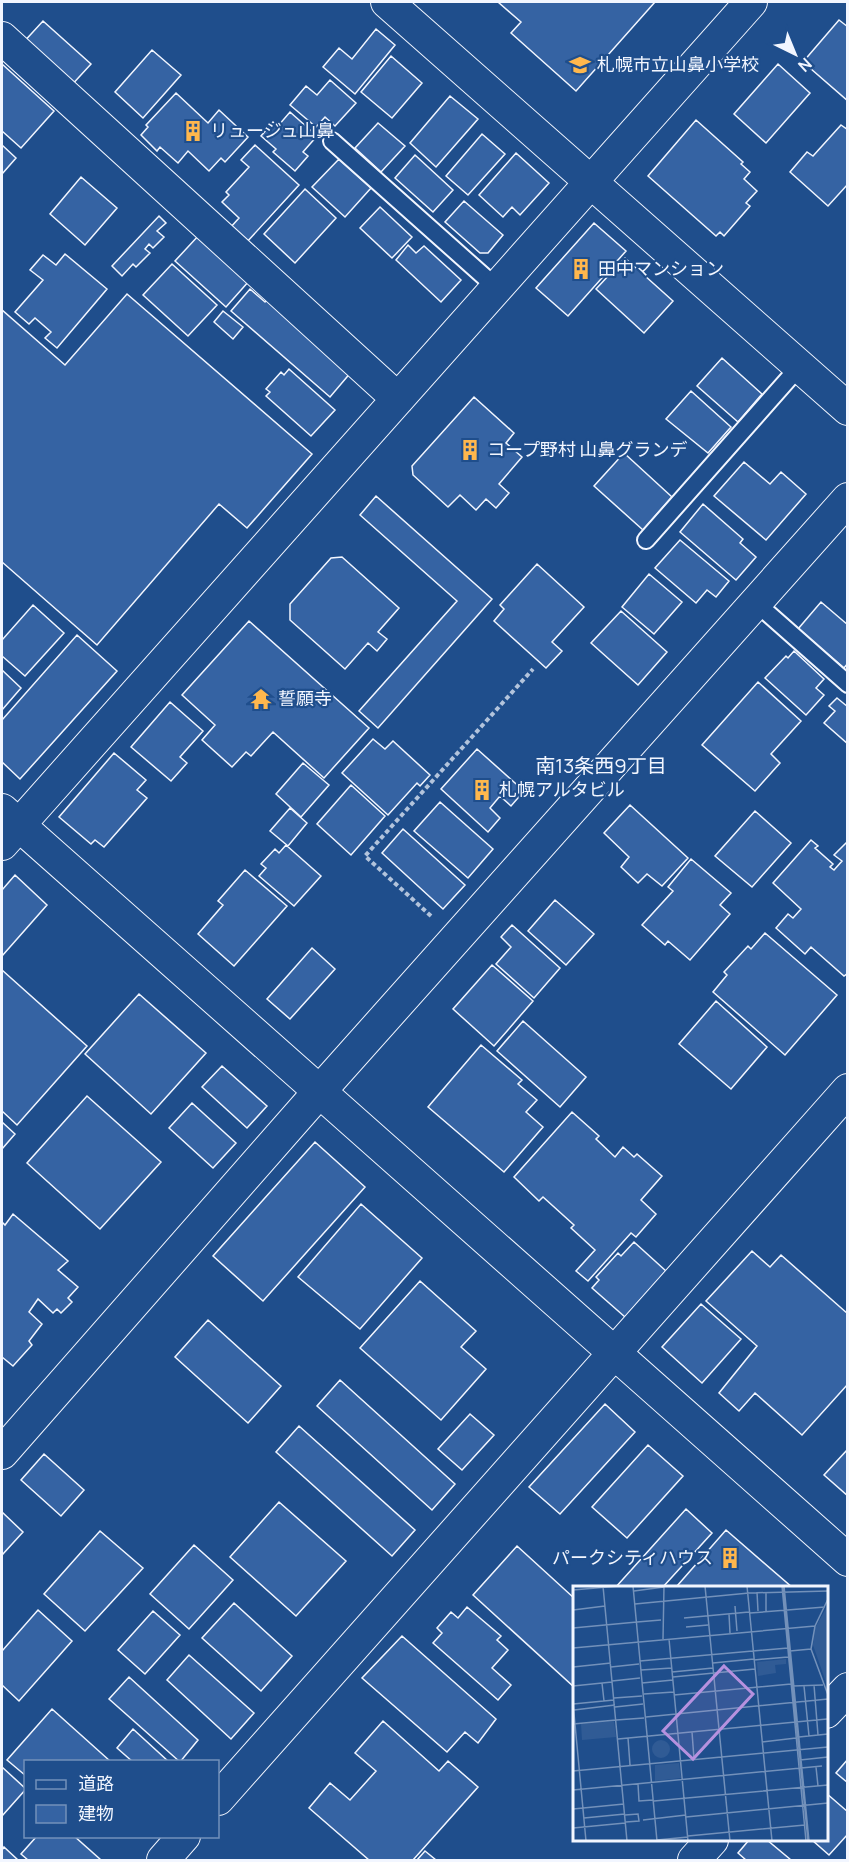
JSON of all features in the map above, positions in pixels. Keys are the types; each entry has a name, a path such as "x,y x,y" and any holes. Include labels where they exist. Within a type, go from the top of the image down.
{"street":[{"path":"387,2 848,409"},
{"path":"750,2 398,399 7,826 319,1092 848,1560"},
{"path":"2,38 398,399"},
{"path":"2,1453 319,1092 848,499"},
{"path":"219,1798 848,1090"},
{"path":"828,1710 848,1689"},
{"path":"163,1860 182,1838"},
{"path":"694,1860 710,1841"}],"lane":[{"path":"332,141 497,288"},
{"path":"646,540 800,367"},
{"path":"755,602 848,684"}],"path":[{"path":"438,922 364,856 533,669"}],"building":[{"path":"498,2 655,2 576,91 511,33 521,22"},
{"path":"839,20 848,27 848,101 803,62"},
{"path":"43,21 91,64 69,88 21,45"},
{"path":"376,29 395,45 355,94 323,67 339,48 352,59"},
{"path":"152,50 181,75 143,118 115,92"},
{"path":"391,56 422,83 392,118 361,92"},
{"path":"2,64 54,111 21,148 2,131"},
{"path":"778,64 810,93 766,143 734,114"},
{"path":"330,80 356,103 335,126 325,117 316,127 290,105 306,86 317,95"},
{"name":"リュージュ山鼻","path":"176,93 208,123 219,110 248,137 225,162 221,158 209,171 188,151 178,163 160,147 157,151 141,135 148,127 146,125"},
{"path":"450,96 478,119 436,167 410,143"},
{"path":"290,112 317,136 303,152 308,156 295,171 273,152 276,149 261,136 273,122 278,126"},
{"path":"696,120 743,162 741,164 750,172 744,179 757,191 746,203 750,206 724,236 720,232 716,236 648,176"},
{"path":"378,123 405,146 381,172 355,148"},
{"path":"841,125 848,130 848,184 828,206 790,172 807,152 813,156"},
{"path":"482,134 505,154 468,195 446,176"},
{"path":"2,145 16,158 2,174"},
{"path":"255,145 299,185 246,243 230,228 239,218 222,202 229,195 226,192 249,167 241,160"},
{"path":"516,153 549,183 520,215 512,207 503,217 479,195"},
{"path":"415,155 453,190 433,212 395,178"},
{"path":"339,159 371,188 345,217 312,187"},
{"path":"81,177 117,208 85,245 50,214"},
{"path":"305,189 336,218 295,263 264,234"},
{"path":"464,201 503,235 488,253 480,253 445,222"},
{"path":"380,207 412,237 392,258 360,228"},
{"path":"159,216 166,223 157,231 164,237 153,248 149,244 145,249 150,253 136,267 133,264 122,276 112,266"},
{"name":"田中マンション","path":"594,223 626,251 568,316 536,288"},
{"path":"199,235 249,281 226,307 175,261"},
{"path":"408,245 416,253 424,246 461,280 441,302 396,260"},
{"path":"65,254 107,289 57,348 45,338 51,332 35,318 29,324 15,312 43,280 30,270 43,255 56,265"},
{"name":"田中マンション","path":"625,258 673,301 644,333 596,289"},
{"path":"172,264 217,305 188,336 143,295"},
{"path":"250,289 265,302 268,298 352,371 330,397 231,311"},
{"path":"127,294 312,454 247,528 219,504 97,645 2,562 2,310 65,365"},
{"path":"223,311 243,327 233,339 214,322"},
{"path":"722,358 762,394 738,422 697,386"},
{"path":"289,369 335,410 311,436 266,396 270,392 266,389 281,372 284,375"},
{"path":"691,391 731,427 708,453 666,419"},
{"name":"コープ野村 山鼻グランデ","path":"474,397 514,433 506,443 522,457 499,484 509,493 496,508 486,499 476,510 460,495 448,507 413,475 412,466"},
{"path":"624,453 672,497 643,530 594,486"},
{"path":"744,462 770,484 781,472 806,494 766,540 714,496"},
{"path":"376,496 492,599 378,728 359,711 457,601 360,515"},
{"path":"703,504 743,539 740,543 756,557 736,580 680,532"},
{"path":"680,540 729,581 716,597 707,590 696,603 655,568"},
{"path":"342,557 399,608 378,632 387,639 377,651 368,643 345,669 290,620 290,604 331,558"},
{"path":"537,564 584,607 552,642 562,651 546,668 494,621 504,609 500,605"},
{"path":"649,574 682,602 654,634 622,607"},
{"path":"821,602 848,625 848,663 844,668 798,629"},
{"path":"33,605 64,633 25,676 2,656 2,640"},
{"path":"621,611 667,652 638,685 591,643"},
{"path":"249,621 369,728 324,778 273,732 251,756 246,752 232,767 202,740 215,725 182,695"},
{"path":"77,635 117,671 20,779 2,762 2,720"},
{"path":"794,651 824,679 816,688 824,695 806,715 765,678"},
{"path":"2,670 21,688 2,710"},
{"path":"758,682 801,721 771,754 780,763 755,791 702,745"},
{"path":"837,698 848,707 848,744 824,723 835,711 829,706"},
{"path":"170,702 203,731 180,757 187,763 171,781 131,747"},
{"path":"373,739 385,749 393,741 430,775 420,786 417,783 388,815 342,773"},
{"name":"札幌アルタビル","path":"477,749 524,791 511,806 500,796 490,808 500,818 488,832 441,789"},
{"path":"114,753 146,780 137,790 147,798 104,847 95,840 91,844 59,817"},
{"path":"303,763 329,785 301,817 276,794"},
{"path":"351,785 385,816 351,855 317,824"},
{"path":"440,802 493,849 468,878 414,831"},
{"path":"630,805 688,858 662,886 647,874 638,883 621,867 629,857 604,833"},
{"path":"290,808 307,823 288,846 270,831"},
{"path":"755,811 791,843 752,887 715,856"},
{"path":"403,829 465,885 443,909 382,853"},
{"path":"811,840 818,846 815,848 833,864 830,867 834,870 842,861 834,855 848,841 848,973 844,976 811,947 805,954 776,928 788,914 793,918 801,909 773,883"},
{"path":"286,845 321,876 294,906 259,876 266,868 261,864 275,849 279,853"},
{"path":"691,859 731,893 720,905 730,914 690,960 668,941 665,945 642,925 673,891 668,887"},
{"path":"245,870 287,906 234,966 198,934 223,905 218,901"},
{"path":"15,875 47,905 2,956 2,890"},
{"path":"555,900 594,934 566,965 528,931"},
{"path":"512,925 560,968 534,998 496,964 511,947 501,937"},
{"path":"765,933 837,995 785,1055 713,992 727,975 724,972 748,946 751,949"},
{"path":"312,948 335,969 290,1019 267,999"},
{"path":"492,965 533,1001 494,1046 453,1009"},
{"path":"2,970 87,1046 17,1125 2,1111"},
{"path":"139,994 206,1053 151,1114 85,1054"},
{"path":"716,1001 767,1047 731,1089 679,1044"},
{"path":"523,1021 586,1077 560,1107 497,1051"},
{"path":"481,1045 522,1080 518,1084 537,1100 526,1112 543,1127 504,1172 428,1107"},
{"path":"222,1066 267,1106 247,1128 202,1087"},
{"path":"87,1096 161,1162 100,1229 27,1163"},
{"path":"192,1103 236,1143 213,1168 169,1128"},
{"path":"572,1112 599,1136 596,1139 615,1157 623,1147 634,1157 637,1154 662,1176 641,1200 656,1214 636,1237 631,1233 588,1281 576,1271 595,1250 571,1228 574,1225 543,1197 539,1201 514,1177"},
{"path":"2,1122 15,1134 2,1149"},
{"path":"315,1142 365,1187 263,1301 213,1256"},
{"path":"361,1204 422,1258 360,1329 298,1277"},
{"path":"13,1214 68,1261 58,1270 78,1287 68,1298 72,1302 61,1313 57,1309 53,1313 38,1299 29,1312 42,1324 29,1341 32,1345 13,1366 2,1357 2,1222 5,1225"},
{"path":"634,1242 666,1271 625,1317 592,1288 599,1280 596,1277 618,1253 621,1256"},
{"path":"752,1251 770,1267 781,1255 848,1314 848,1384 802,1435 755,1393 739,1411 719,1393 757,1346 706,1301"},
{"path":"420,1281 476,1331 461,1347 486,1369 441,1420 360,1348"},
{"path":"701,1304 741,1339 702,1383 662,1347"},
{"path":"208,1320 281,1386 248,1423 175,1357"},
{"path":"340,1380 455,1484 432,1510 317,1406"},
{"path":"605,1404 635,1432 560,1514 529,1487"},
{"path":"470,1414 494,1435 462,1470 438,1449"},
{"path":"299,1426 415,1530 392,1556 276,1452"},
{"path":"648,1445 683,1476 627,1538 592,1507"},
{"path":"848,1449 848,1496 824,1475"},
{"path":"44,1454 84,1490 61,1516 21,1480"},
{"path":"279,1502 346,1561 296,1616 230,1557"},
{"path":"686,1509 712,1533 664,1586 617,1586"},
{"path":"2,1512 23,1532 2,1555"},
{"name":"パークシティハウス","path":"726,1530 791,1586 677,1586"},
{"path":"100,1531 143,1568 85,1631 44,1594"},
{"path":"194,1545 233,1580 189,1629 150,1594"},
{"path":"517,1546 573,1597 573,1686 473,1595"},
{"path":"234,1603 292,1656 261,1691 202,1638"},
{"path":"467,1607 501,1636 497,1640 508,1650 492,1668 511,1685 498,1700 433,1643 442,1633 437,1628 451,1612 458,1618"},
{"path":"38,1610 72,1641 19,1701 2,1685 2,1651"},
{"path":"153,1611 180,1635 145,1674 118,1650"},
{"path":"402,1636 496,1719 478,1743 465,1732 447,1752 362,1678"},
{"path":"189,1655 254,1713 231,1739 167,1680"},
{"path":"129,1677 198,1740 182,1760 178,1760 109,1699"},
{"path":"52,1709 109,1760 24,1760 24,1774 7,1760"},
{"path":"383,1721 439,1771 448,1761 478,1787 413,1860 369,1860 309,1808 330,1783 350,1800 376,1771 355,1753"},
{"path":"133,1729 167,1760 131,1760 117,1748"},
{"path":"848,1759 848,1783 836,1773"},
{"path":"2,1767 24,1787 24,1791 2,1816"},
{"path":"828,1795 848,1812 848,1834 829,1855 813,1841 828,1841"},
{"path":"35,1838 76,1838 101,1860 28,1860 21,1854"},
{"path":"748,1841 768,1841 791,1860 746,1860 738,1853"},
{"path":"4,1847 18,1860 2,1860"},
{"path":"425,1851 436,1860 417,1860"}],"place":[{"name":"札幌市立山鼻小学校","path":"580,65"},
{"name":"リュージュ山鼻","path":"193,131"},
{"name":"田中マンション","path":"581,269"},
{"name":"コープ野村 山鼻グランデ","path":"470,450"},
{"name":"誓願寺","path":"261,699"},
{"name":"札幌アルタビル","path":"482,790"},
{"name":"パークシティハウス","path":"730,1558"}],"district":[{"name":"南13条西9丁目","path":"601,766"}]}
